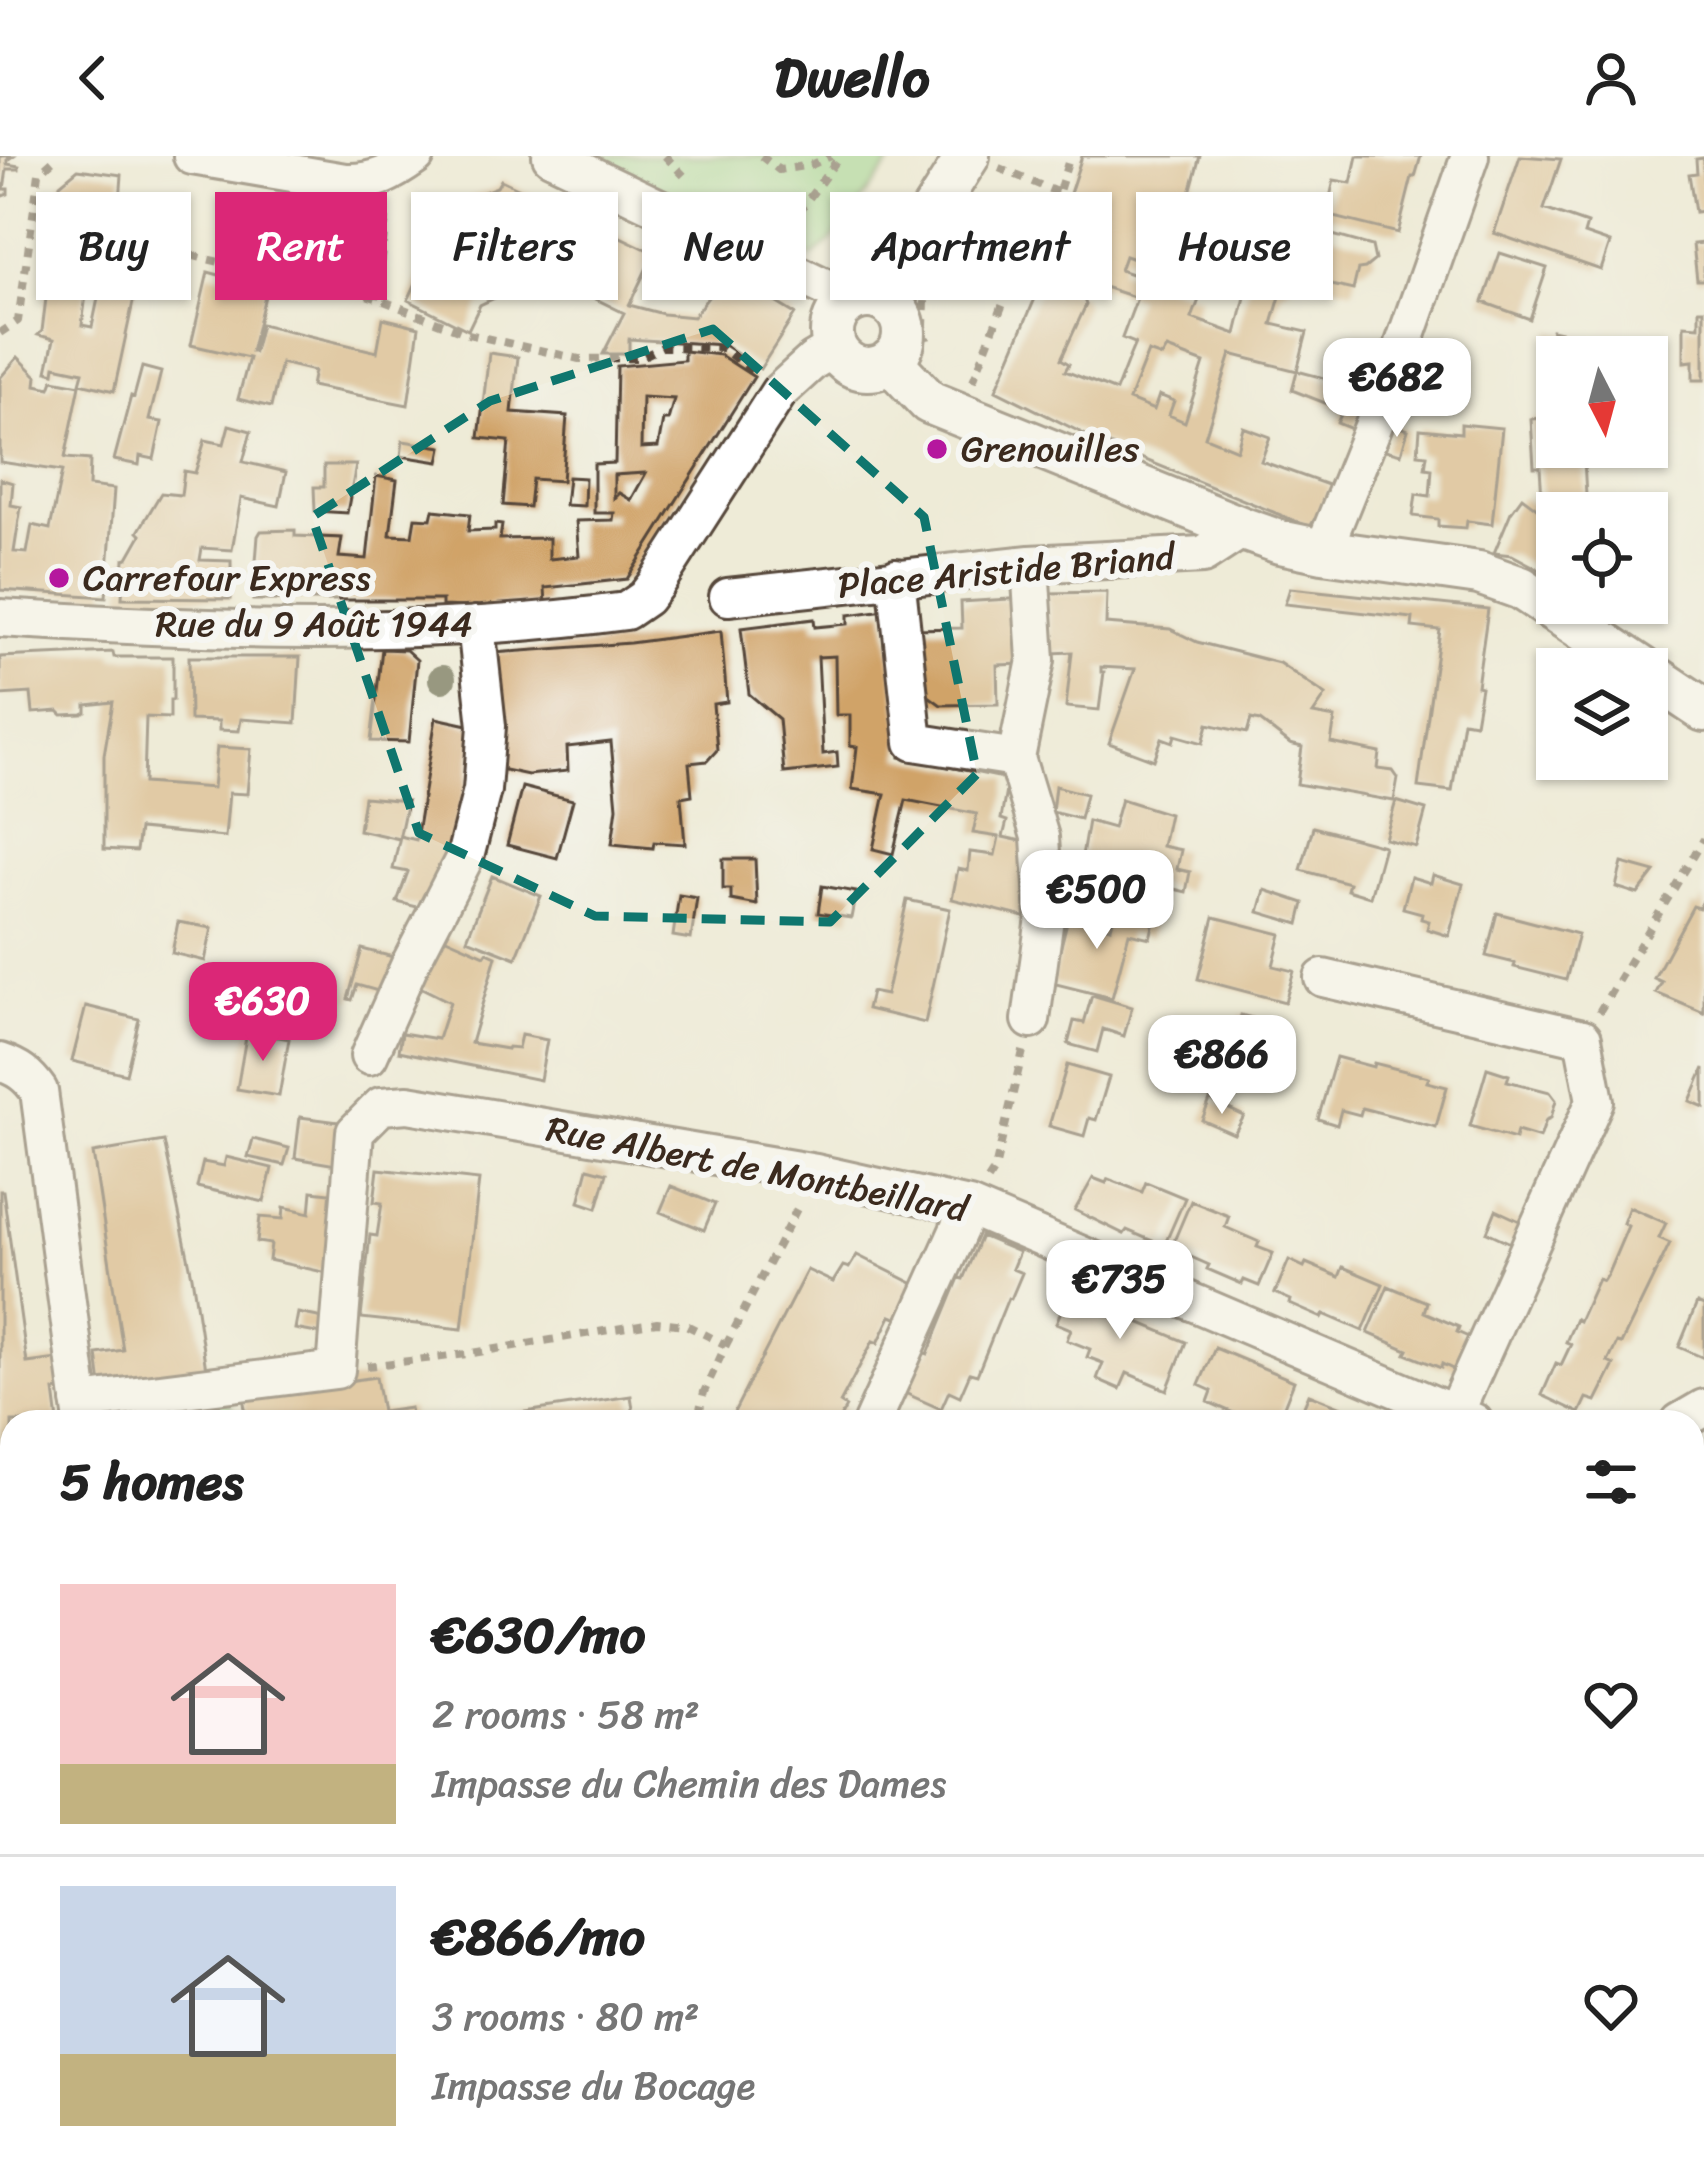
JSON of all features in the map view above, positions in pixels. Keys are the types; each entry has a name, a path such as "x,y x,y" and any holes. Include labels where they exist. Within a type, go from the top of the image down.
{"street":[{"path":"192,156 345,182 374,181 404,165"},
{"path":"551,156 833,291 895,308 905,330 901,350 909,353"},
{"path":"1323,551 1387,392 1470,156"},
{"path":"909,353 874,369 860,368 835,348 832,326 837,314 862,302 980,161"},
{"path":"779,392 835,348"},
{"name":"Place Aristide Briand","path":"909,353 929,402 1243,529"},
{"name":"Rue du 9 Août 1944","path":"0,619 308,630 476,625 626,611 655,584 779,392"},
{"path":"1243,529 1323,551 1461,569 1521,588 1612,648"},
{"name":"Place Aristide Briand","path":"728,597 1030,564 1203,555 1243,529"},
{"path":"1030,564 1036,660 1016,758 1040,838 1046,918 1031,1020"},
{"path":"896,577 914,742 1016,758"},
{"path":"369,1056 465,857 482,790 487,726 476,625"},
{"path":"1668,686 1704,710"},
{"path":"1323,977 1583,1038 1595,1101 1466,1410"},
{"path":"0,1062 29,1076 38,1091 81,1410"},
{"name":"Rue Albert de Montbeillard","path":"336,1370 355,1132 381,1106 407,1104 816,1173 969,1208 1441,1410"},
{"path":"877,1410 969,1208"},
{"path":"93,1410 336,1370"}],"path":[{"path":"0,333 18,321 39,173 58,156"},
{"path":"761,156 779,170 835,156"},
{"path":"806,200 835,156"},
{"path":"1059,192 1070,156"},
{"path":"980,161 1057,192"},
{"path":"387,246 404,165"},
{"path":"381,300 468,334 578,359 640,358 662,347 722,348 779,392"},
{"path":"909,353 924,326 927,300"},
{"path":"958,383 970,388 1004,300"},
{"path":"1621,977 1704,839"},
{"path":"969,1208 995,1168 1031,1020"},
{"path":"700,1410 726,1345 816,1173"},
{"path":"336,1370 657,1322 686,1325 726,1345"}],"highlighted area":[{"path":"713,329 924,517 977,774 830,922 595,916 419,833 312,517 490,401"}],"green space":[{"path":"577,156 896,156 868,192 830,192 830,242 812,257 806,256 806,192 654,192"},
{"path":"229,1395 232,1410 137,1410"}],"building":[{"path":"0,156 13,156 7,164 19,166 7,169 4,189 8,194 3,196 0,195"},
{"path":"1082,156 1200,156 1190,192 1136,192 1136,260 1125,256 1120,270 1136,275 1136,298 1112,290 1112,192 1070,192"},
{"path":"1357,156 1421,156 1398,233 1333,217 1334,180 1351,183"},
{"path":"1520,156 1561,159 1544,209 1587,224 1584,234 1610,243 1601,270 1494,233"},
{"path":"1704,158 1704,211 1695,212 1689,174 1697,173 1696,159"},
{"path":"78,169 122,175 121,192 59,192 60,184"},
{"path":"501,180 526,192 484,192"},
{"path":"1333,235 1372,246 1375,260 1358,269 1353,290 1333,285"},
{"path":"618,236 642,247 642,278 629,305 693,317 706,300 772,300 795,314 760,369 724,345 629,339 629,354 603,354 624,313 598,300 618,300"},
{"path":"1704,243 1704,280 1697,280 1693,244"},
{"path":"1500,253 1547,268 1530,319 1483,302"},
{"path":"208,272 215,274 215,300 264,300 251,352 261,324 377,352 383,318 419,327 408,405 311,386 314,371 281,363 271,407 238,399 249,358 191,345"},
{"path":"411,294 411,300 490,300 480,305 468,330 408,300"},
{"path":"46,300 85,300 82,325 92,327 98,300 134,300 114,391 80,383 83,372 55,366 54,373 47,371 54,339 38,335"},
{"path":"1034,300 1084,300 1061,359 1069,364 1065,371 1116,391 1135,343 1122,338 1136,300 1199,300 1192,318 1236,334 1244,300 1279,300 1272,324 1307,332 1297,371 1231,354 1205,437 1237,450 1243,427 1270,437 1261,461 1331,486 1317,515 1319,522 1314,520 1310,527 1094,439 996,390","holes":["1167,349 1204,363 1185,422 1169,415 1174,401 1159,395 1154,410 1129,400 1148,352 1162,357"]},
{"path":"1699,309 1704,309 1704,380 1693,380 1693,361 1684,362 1684,325 1699,326"},
{"path":"684,351 720,355 754,377 627,579 545,588 546,604 490,608 442,606 442,600 253,600 261,531 295,530 295,536 342,538 339,557 367,559 376,476 397,480 390,535 412,536 415,518 431,519 433,510 470,514 468,531 495,530 495,524 502,525 500,539 549,538 549,559 579,556 576,521 613,520 614,513 594,513 594,464 615,463 617,366 684,360","holes":["642,397 674,399 668,420 663,420 658,447 641,448","646,473 631,500 619,493 614,498 614,475"]},
{"path":"489,353 518,357 512,412 567,416 562,481 532,479 529,507 503,505 509,441 479,438"},
{"path":"18,357 37,376 36,385 50,388 53,380 80,385 65,458 90,460 89,486 114,489 106,597 0,590 0,479 13,483 11,505 21,507 14,552 27,553 32,525 50,529 62,471 0,462 0,378"},
{"path":"142,367 161,372 149,420 162,422 154,459 140,456 139,465 114,460"},
{"path":"1297,371 1370,390 1354,430 1337,423 1343,410 1292,390"},
{"path":"1531,419 1536,419 1536,467 1534,467"},
{"path":"1461,424 1502,428 1492,524 1467,521 1466,528 1438,526 1438,519 1413,516 1416,494 1430,496 1432,469 1425,468 1427,455 1418,454 1420,429 1461,433"},
{"path":"229,425 251,431 243,462 286,472 279,506 241,498 232,550 202,548 200,560 231,561 231,599 122,598 124,559 161,493 181,495 184,471 195,473 205,440 224,444"},
{"path":"1394,425 1408,430 1401,454 1385,450"},
{"path":"403,441 442,447 439,462 401,456"},
{"path":"324,465 356,465 347,513 315,511 314,487 324,487"},
{"path":"1540,468 1584,468 1586,492 1542,492"},
{"path":"568,477 585,478 584,506 565,505"},
{"path":"1522,497 1536,508 1536,568 1512,555 1494,553"},
{"path":"1290,588 1488,609 1475,723 1463,721 1452,791 1418,787 1440,630 1412,627 1413,618 1285,604"},
{"path":"1107,592 1106,624 1170,629 1197,642 1279,663 1326,695 1313,714 1335,718 1331,743 1380,753 1378,769 1393,771 1398,778 1394,801 1297,784 1302,747 1251,719 1247,733 1208,724 1203,743 1175,735 1173,742 1162,738 1154,760 1109,743 1135,669 1101,667 1099,710 1066,707 1072,652 1051,653 1047,593"},
{"path":"1025,598 1024,664 997,665 998,704 941,705 915,686 913,629 962,628 961,602"},
{"path":"885,610 902,736 900,757 1008,779 1003,837 1035,844 1036,920 952,899 958,869 968,871 970,852 995,855 999,837 973,833 977,814 906,800 893,854 873,849 885,794 852,789 857,747 850,746 850,715 836,715 835,656 818,657 823,754 837,752 838,767 784,773 779,719 749,694 741,628 814,619 815,627 848,624 848,615"},
{"path":"721,631 727,702 713,704 717,750 707,761 689,763 692,795 681,797 685,844 654,842 653,848 612,844 617,807 611,742 567,747 568,771 528,775 500,769 494,653"},
{"path":"382,649 406,650 417,660 409,742 371,741"},
{"path":"113,652 114,657 173,657 170,718 146,717 144,783 213,788 217,747 251,749 247,794 229,793 225,837 139,829 136,851 104,849 104,755 113,702 86,705 82,714 62,715 58,711 33,713 31,693 0,695 0,657"},
{"path":"189,657 300,657 296,723 241,719 239,731 219,730 219,721 190,720"},
{"path":"436,718 477,727 467,786 444,867 425,909 397,902 408,872 393,869 400,836 416,840"},
{"path":"1055,786 1086,794 1080,819 1052,812"},
{"path":"522,787 573,800 557,858 507,845"},
{"path":"364,797 407,801 399,839 359,830"},
{"path":"1121,799 1169,814 1162,846 1181,850 1177,869 1190,872 1186,892 1154,884 1155,876 1100,861 1101,873 1118,880 1113,901 1095,901 1094,907 1072,901 1080,862 1085,863 1088,821 1113,828"},
{"path":"1396,801 1426,810 1416,847 1385,839"},
{"path":"1313,827 1384,846 1370,897 1347,890 1349,883 1301,870"},
{"path":"723,859 755,859 757,905 731,900 731,889 723,889"},
{"path":"1622,863 1655,872 1638,894 1616,887"},
{"path":"1433,875 1463,884 1449,936 1427,929 1429,921 1421,919 1422,913 1403,908 1411,877 1431,883"},
{"path":"492,876 541,896 516,958 467,939"},
{"path":"822,886 856,892 851,918 818,913"},
{"path":"1265,890 1304,903 1299,924 1259,912"},
{"path":"679,895 697,898 691,939 673,936"},
{"path":"1704,899 1704,1013 1656,993 1662,982 1654,978 1693,906 1699,908"},
{"path":"907,900 950,909 925,1023 867,1009 871,992 886,995"},
{"path":"1116,908 1155,918 1150,938 1129,933 1112,998 1052,983 1068,918 1111,928"},
{"path":"1497,913 1578,934 1566,980 1486,956"},
{"path":"1214,917 1281,934 1273,966 1294,971 1285,1002 1198,979"},
{"path":"178,922 212,928 205,961 172,953"},
{"path":"437,934 496,956 471,1043 507,1049 518,1048 521,1035 547,1040 540,1080 399,1051 402,1033 438,1039 450,1002 412,983"},
{"path":"362,949 401,959 385,993 357,985 352,1000 348,999"},
{"path":"1092,995 1132,1007 1124,1036 1103,1029 1097,1052 1068,1044 1074,1021 1084,1023"},
{"path":"86,1006 139,1019 126,1074 72,1061"},
{"path":"1241,1015 1282,1026 1265,1084 1226,1073"},
{"path":"247,1031 289,1039 279,1096 237,1089"},
{"path":"1336,1057 1429,1077 1427,1082 1447,1087 1436,1127 1362,1108 1360,1115 1341,1110 1337,1125 1318,1119"},
{"path":"1067,1065 1109,1077 1096,1120 1089,1118 1084,1136 1049,1126"},
{"path":"1487,1068 1509,1075 1507,1081 1550,1092 1556,1100 1540,1138 1517,1131 1515,1139 1470,1126"},
{"path":"1704,1068 1704,1107 1690,1101"},
{"path":"1210,1100 1244,1116 1234,1134 1202,1120"},
{"path":"300,1117 347,1123 342,1166 295,1158"},
{"path":"253,1139 289,1148 284,1165 248,1157"},
{"path":"164,1141 206,1370 101,1385 97,1354 123,1350 93,1153"},
{"path":"226,1157 272,1168 264,1202 197,1187 203,1162 224,1166"},
{"path":"588,1168 607,1173 597,1208 579,1202"},
{"path":"378,1169 479,1180 462,1329 361,1318 370,1235 377,1236 382,1203 374,1202"},
{"path":"1093,1178 1142,1192 1146,1182 1185,1198 1164,1246 1127,1230 1124,1234 1075,1210"},
{"path":"671,1186 715,1204 704,1230 660,1212"},
{"path":"3,1191 27,1363 58,1359 62,1389 54,1391 56,1410 0,1410"},
{"path":"312,1191 339,1194 332,1274 269,1260 271,1244 257,1242 260,1217 283,1219 284,1207 310,1213"},
{"path":"1191,1201 1229,1216 1225,1227 1273,1253 1259,1286 1207,1269 1209,1265 1171,1248"},
{"path":"1629,1207 1666,1223 1659,1238 1670,1243 1608,1362 1614,1365 1596,1401 1587,1398 1581,1410 1574,1410 1542,1395 1556,1363 1561,1365 1571,1344 1566,1342 1576,1319 1579,1321 1598,1279 1603,1281 1608,1273 1628,1226 1623,1223"},
{"path":"1496,1210 1526,1224 1517,1246 1487,1232"},
{"path":"981,1236 1019,1252 1012,1269 1022,1273 977,1375 970,1373 960,1396 949,1391 941,1409 905,1393 922,1352 928,1354"},
{"path":"857,1255 916,1285 899,1319 891,1316 878,1343 873,1341 840,1403 844,1410 735,1410 807,1270 833,1282 843,1266 849,1268"},
{"path":"1289,1260 1339,1277 1343,1267 1383,1284 1363,1331 1324,1314 1322,1318 1275,1293"},
{"path":"1072,1286 1110,1302 1107,1309 1186,1342 1167,1390 1127,1373 1120,1389 1097,1379 1103,1363 1087,1357 1090,1349 1067,1340 1071,1329 1056,1323"},
{"path":"1388,1286 1427,1302 1424,1312 1459,1327 1457,1332 1473,1339 1457,1371 1406,1354 1408,1350 1368,1333"},
{"path":"1697,1303 1704,1306 1704,1358 1679,1347"},
{"path":"298,1313 328,1319 327,1335 295,1329"},
{"path":"1215,1348 1294,1381 1283,1410 1226,1410 1208,1402 1212,1391 1199,1385"},
{"path":"376,1377 382,1410 245,1410 243,1396"},
{"path":"1309,1394 1349,1410 1302,1410"},
{"path":"631,1396 633,1410 538,1410"}],"place":[{"name":"Grenouilles","path":"937,449"},
{"name":"Carrefour Express","path":"59,578"}]}
